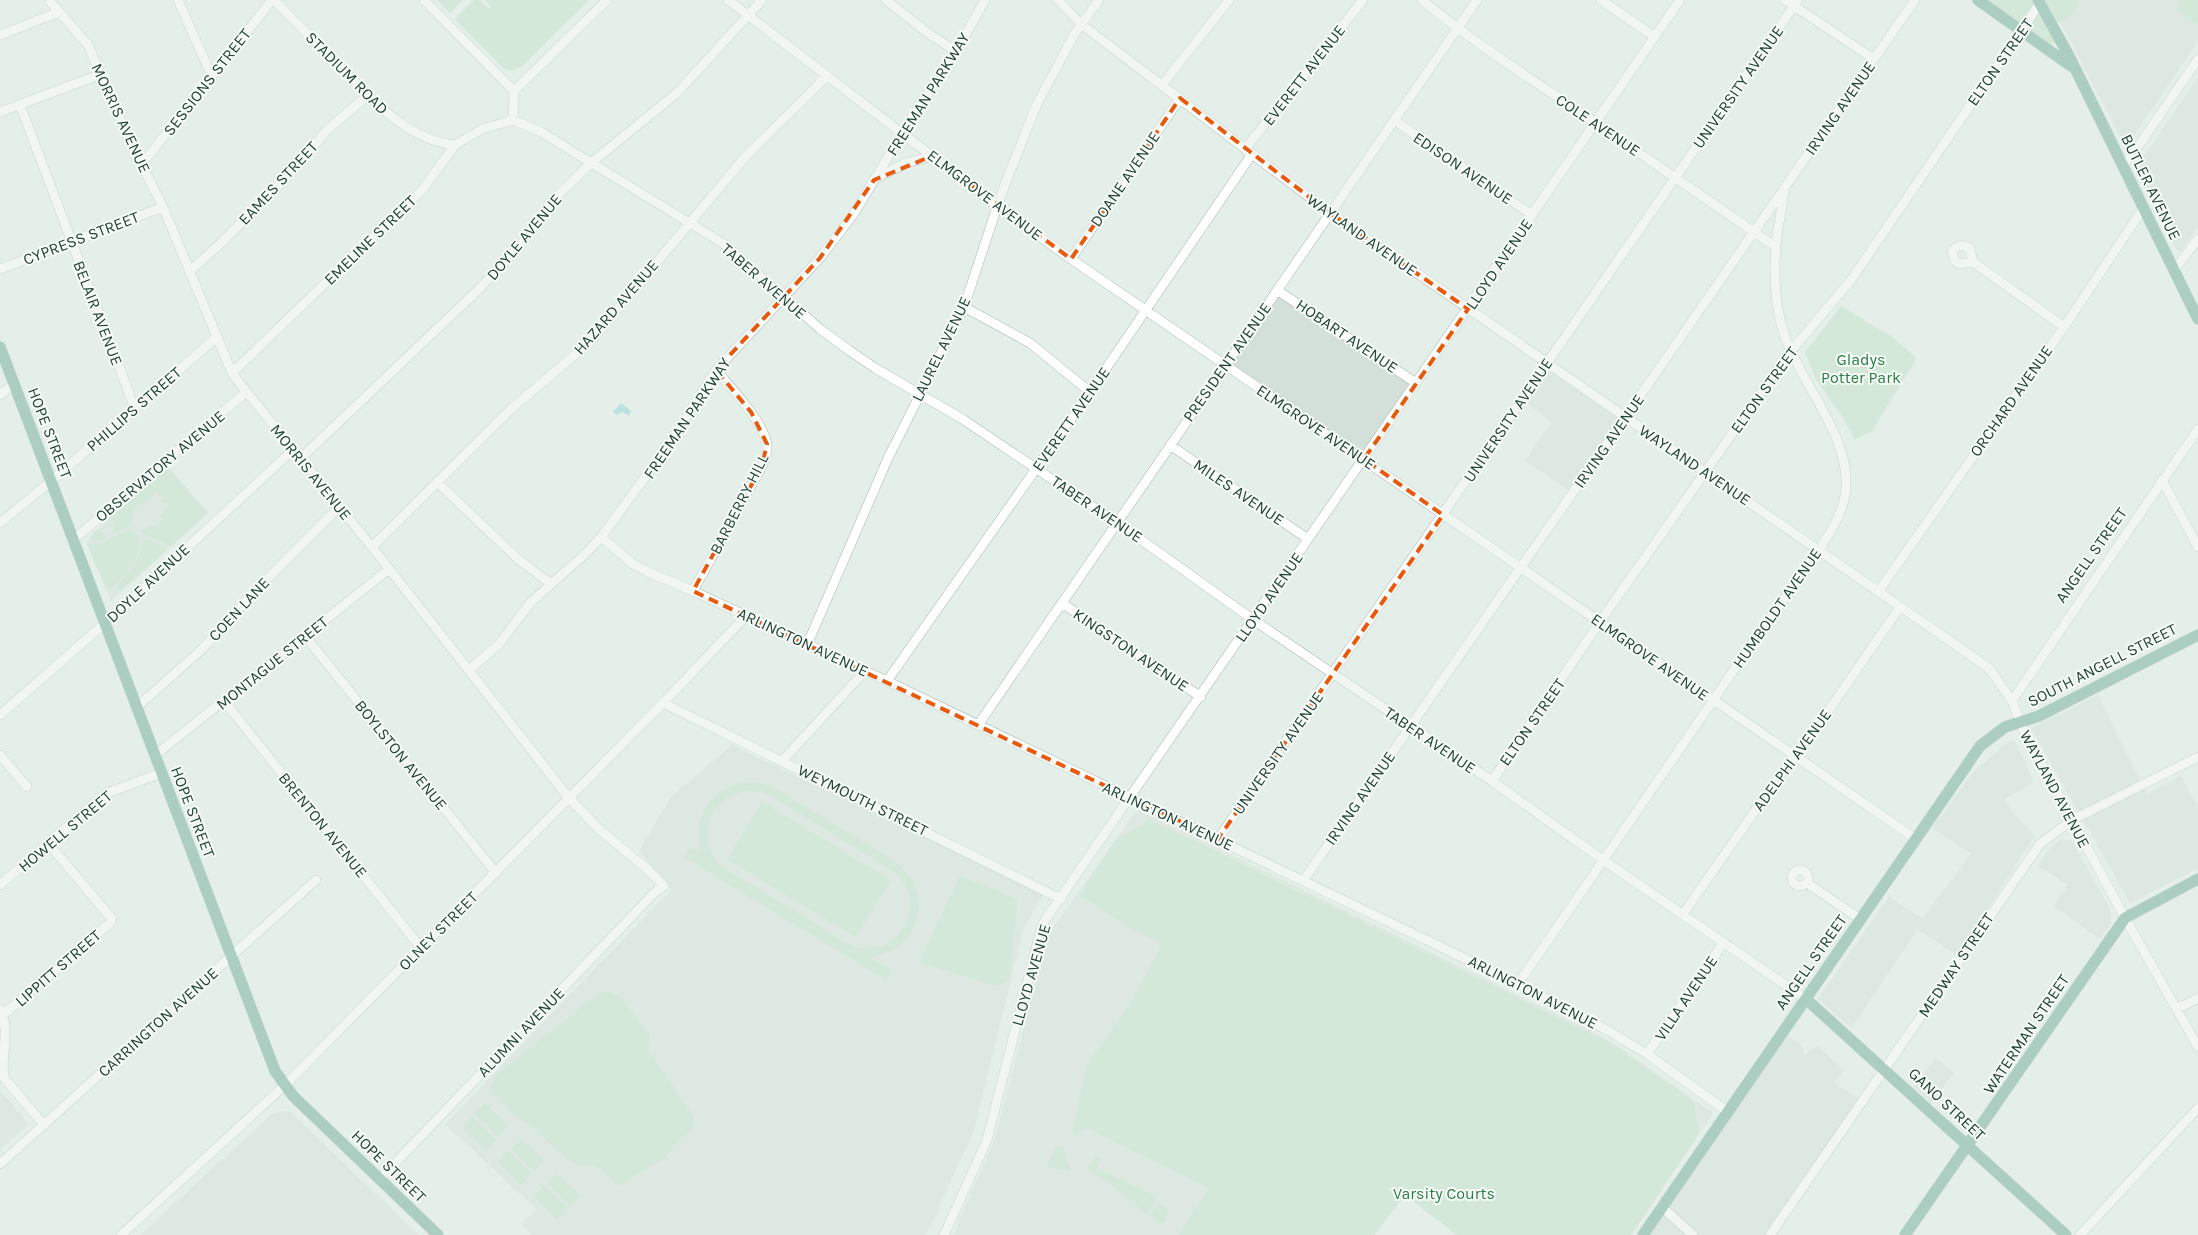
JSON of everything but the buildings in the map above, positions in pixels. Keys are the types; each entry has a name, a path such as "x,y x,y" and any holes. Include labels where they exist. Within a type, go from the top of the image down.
{"main road":[{"path":"1978,0 2074,69"},
{"name":"BUTLER AVENUE","path":"2039,2 2198,318"},
{"name":"HOPE STREET","path":"0,347 275,1071 284,1086 438,1235"},
{"name":"SOUTH ANGELL STREET","path":"2020,722 2039,716 2198,635"},
{"name":"ANGELL STREET","path":"1643,1235 1980,746 1999,730 2020,722"},
{"name":"WATERMAN STREET","path":"1905,1235 1969,1146 2125,918 2198,879"},
{"name":"GANO STREET","path":"1806,999 1886,1069 2066,1235"}],"street":[{"name":"MORRIS AVENUE","path":"49,0 84,39 130,142 163,207 232,373 372,547 569,798 600,830 647,869 664,886"},
{"path":"178,0 212,76"},
{"name":"SESSIONS STREET","path":"142,164 273,0"},
{"name":"STADIUM ROAD","path":"273,0 382,110 408,128 434,140 455,145"},
{"path":"424,0 514,91"},
{"path":"513,120 514,91 607,0"},
{"name":"ELMGROVE AVENUE","path":"728,0 997,206 1071,259 1916,839"},
{"name":"DOYLE AVENUE","path":"300,459 478,290 520,246 549,204 591,163 677,93 762,0"},
{"path":"886,0 929,34 956,52"},
{"name":"FREEMAN PARKWAY","path":"469,670 499,644 531,602 601,537 661,456 716,370 820,258 855,212 902,133 956,52 985,0"},
{"name":"WAYLAND AVENUE","path":"1058,0 1081,24 1330,213 1988,668 2012,701 2020,722 2072,820 2198,1047"},
{"name":"LAUREL AVENUE","path":"807,645 888,458 964,307 997,206 1036,106 1081,24 1099,0"},
{"path":"1162,85 1229,0"},
{"name":"EVERETT AVENUE","path":"887,681 1090,392 1249,152 1363,0"},
{"name":"COLE AVENUE","path":"1422,0 1457,28 1776,247"},
{"name":"PRESIDENT AVENUE","path":"978,724 1477,0"},
{"path":"1602,0 1655,37"},
{"name":"LLOYD AVENUE","path":"944,1235 987,1140 1040,929 1680,0"},
{"path":"1786,0 1796,3 1874,59"},
{"name":"IRVING AVENUE","path":"1303,881 1915,0"},
{"name":"ELTON STREET","path":"1492,780 1600,622 1791,351 1851,280 2022,30 2039,2"},
{"name":"UNIVERSITY AVENUE","path":"1218,839 1796,3"},
{"path":"0,35 59,12"},
{"path":"2122,165 2133,154 2198,59"},
{"path":"0,112 100,74"},
{"name":"HAZARD AVENUE","path":"372,547 512,408 589,342 745,157 828,76"},
{"name":"EAMES STREET","path":"189,272 292,172 327,130 367,96"},
{"name":"DOANE AVENUE","path":"1071,259 1180,98"},
{"name":"BELAIR AVENUE","path":"20,105 135,409"},
{"name":"TABER AVENUE","path":"513,120 542,132 724,244 820,329 850,351 875,368 964,420 1037,468 1252,619 1410,727 1492,780 1603,860 1806,999"},
{"name":"EMELINE STREET","path":"232,373 423,189 455,145 482,129 513,120"},
{"name":"EDISON AVENUE","path":"1394,120 1532,216"},
{"path":"874,180 906,163 932,156"},
{"name":"HUMBOLDT AVENUE","path":"1518,984 1818,550 1833,527 1843,503 1846,480 1840,448 1791,351 1777,303 1776,247 1784,188"},
{"name":"CYPRESS STREET","path":"0,269 163,207"},
{"name":"ORCHARD AVENUE","path":"1878,592 2064,327 2138,216 2144,211"},
{"path":"2174,270 2198,239"},
{"path":"1972,262 2064,327"},
{"name":"HOBART AVENUE","path":"1277,290 1416,383"},
{"path":"964,307 1030,343 1090,392"},
{"name":"PHILLIPS STREET","path":"0,523 217,337"},
{"name":"BARBERRY HILL","path":"693,591 762,466 767,451 764,435 751,412 716,370"},
{"path":"0,395 14,384"},
{"name":"OBSERVATORY AVENUE","path":"73,540 246,392"},
{"name":"ANGELL STREET","path":"2012,701 2198,429"},
{"name":"MILES AVENUE","path":"1170,445 1308,539"},
{"name":"DOYLE AVENUE","path":"0,715 105,624 293,450"},
{"path":"2162,480 2198,547"},
{"path":"437,482 518,559 552,584"},
{"name":"COEN LANE","path":"136,708 202,649 254,592 340,507"},
{"name":"ARLINGTON AVENUE","path":"601,537 633,564 978,724 1518,984 1607,1030 1647,1054 1728,1112"},
{"name":"MONTAGUE STREET","path":"154,756 389,569"},
{"name":"KINGSTON AVENUE","path":"1062,602 1201,697"},
{"name":"ADELPHI AVENUE","path":"1683,914 1781,772 1795,757 1900,607"},
{"name":"OLNEY STREET","path":"120,1235 284,1086 496,873 746,616"},
{"name":"BOYLSTON AVENUE","path":"305,636 496,873"},
{"path":"783,760 865,672"},
{"name":"BRENTON AVENUE","path":"224,702 421,948"},
{"name":"WEYMOUTH STREET","path":"663,703 783,760 1061,899"},
{"path":"0,755 26,787"},
{"name":"MEDWAY STREET","path":"1770,1235 1886,1069 2030,856 2053,832 2072,820 2198,756"},
{"name":"HOWELL STREET","path":"0,885 105,794 161,773"},
{"name":"LIPPITT STREET","path":"1,1012 110,923 112,919 48,843"},
{"name":"CARRINGTON AVENUE","path":"0,1164 316,880"},
{"path":"1807,883 1860,919"},
{"name":"ALUMNI AVENUE","path":"380,1179 655,892 664,886"},
{"name":"VILLA AVENUE","path":"1647,1054 1724,942"},
{"path":"2176,1009 2198,998"},
{"path":"1,1012 6,1026 2,1071 4,1078 44,1125"},
{"path":"2080,1235 2198,1108"},
{"path":"1662,1207 1693,1235"}],"highlighted area":[{"path":"1180,98 1330,213 1468,309 1364,459 1443,515 1218,839 693,591 762,466 767,444 751,412 716,370 820,258 874,180 932,156 1071,259"}],"shaded area":[{"path":"2074,0 2198,0 2198,41 2126,147 2057,16"},
{"path":"2198,77 2198,226 2181,251 2177,250 2137,171 2137,167"},
{"path":"1276,293 1418,384 1367,459 1229,365"},
{"path":"1549,365 1627,421 1576,495 1525,461 1543,433 1552,423 1525,401"},
{"path":"168,467 208,513 111,601 87,544 90,536"},
{"path":"2098,695 2147,794 2181,776 2198,807 2198,868 2130,903 2031,728"},
{"path":"2010,741 2015,741 2034,782 2005,799 2011,810 2035,836 1957,955 1918,929 1851,1028 1818,999 1889,897 1922,919 1974,850 1970,853 1932,828 1972,773"},
{"path":"732,745 1044,894 1024,927 974,1131 926,1235 532,1235 521,1225 536,1209 445,1124 671,890 639,850 671,797"},
{"path":"1138,809 1609,1040 1713,1113 1631,1235 1457,1235 1405,1195 1374,1235 953,1235 995,1139 1048,935"},
{"path":"2061,839 2072,840 2111,911 2111,923 2100,939 2054,906 2068,885 2038,866 2049,849"},
{"path":"1786,1034 1802,1046 1804,1055 1817,1046 1840,1066 1843,1071 1834,1083 1866,1103 1864,1108 1774,1235 1646,1235"},
{"path":"1935,1058 1954,1072 1931,1103 1914,1088"},
{"path":"0,1090 27,1122 27,1126 0,1150"},
{"path":"283,1111 290,1112 419,1235 140,1235 271,1115"}],"green space":[{"path":"437,0 463,0 450,13"},
{"path":"474,0 480,0 489,9 491,7 485,0 589,0 521,67 510,71 504,69 455,19"},
{"path":"1986,0 2031,0 2056,42 2050,45"},
{"path":"2039,0 2080,0 2075,12 2054,25"},
{"path":"2181,0 2198,0 2198,25 2175,9"},
{"name":"Gladys Potter Park","path":"1841,306 1892,337 1917,358 1872,431 1855,440 1841,415 1816,380 1805,352"},
{"path":"168,467 208,513 172,546 165,544 140,531 152,525 154,527 163,520 160,516 170,506 166,501 162,503 160,500 162,498 157,492 134,511 131,526 108,536 116,527 109,518"},
{"path":"97,529 105,535 105,538 100,541 94,541 90,537"},
{"path":"130,530 138,535 140,543 138,553 126,573 111,587 106,589 87,544 102,544 118,534"},
{"path":"144,538 156,542 166,551 120,592 117,586 137,561"},
{"path":"745,782 761,783 776,789 895,861 912,879 918,894 919,910 911,933 894,950 870,958 892,970 886,980 684,857 690,847 701,853 699,829 701,817 713,799 722,791","holes":["747,791 761,792 773,797 896,873 906,887 910,902 909,916 903,928 894,939 882,946 867,948 850,945 721,866 708,844 707,832 715,810 723,801 734,795"]},
{"path":"762,802 891,880 856,937 727,859"},
{"name":"Varsity Courts","path":"1151,820 1608,1042 1694,1101 1699,1134 1631,1235 1457,1235 1405,1195 1374,1235 1178,1235 1209,1188 1087,1128 1077,1135 1072,1132 1087,1064 1130,1004 1162,944 1128,926 1079,895 1116,839"},
{"path":"960,876 1018,900 1009,980 995,986 919,962"},
{"path":"607,991 620,996 650,1034 648,1050 693,1115 695,1125 664,1158 618,1186 597,1166 578,1165 566,1158 530,1125 511,1113 489,1088 496,1075 584,1005 602,992"},
{"path":"485,1103 509,1126 498,1136 475,1114"},
{"path":"472,1117 496,1139 486,1150 462,1127"},
{"path":"521,1138 545,1160 534,1171 511,1149"},
{"path":"1056,1146 1063,1147 1071,1171 1050,1168 1047,1165"},
{"path":"508,1151 532,1174 521,1185 498,1162"},
{"path":"1096,1156 1102,1158 1097,1168 1158,1197 1147,1214 1101,1177 1087,1169"},
{"path":"557,1173 581,1195 570,1206 547,1183"},
{"path":"544,1186 568,1208 557,1220 534,1197"},
{"path":"1159,1203 1168,1209 1165,1222 1161,1223 1150,1216"}],"water":[{"path":"621,403 631,411 629,416 623,412 617,415 613,412"}]}
